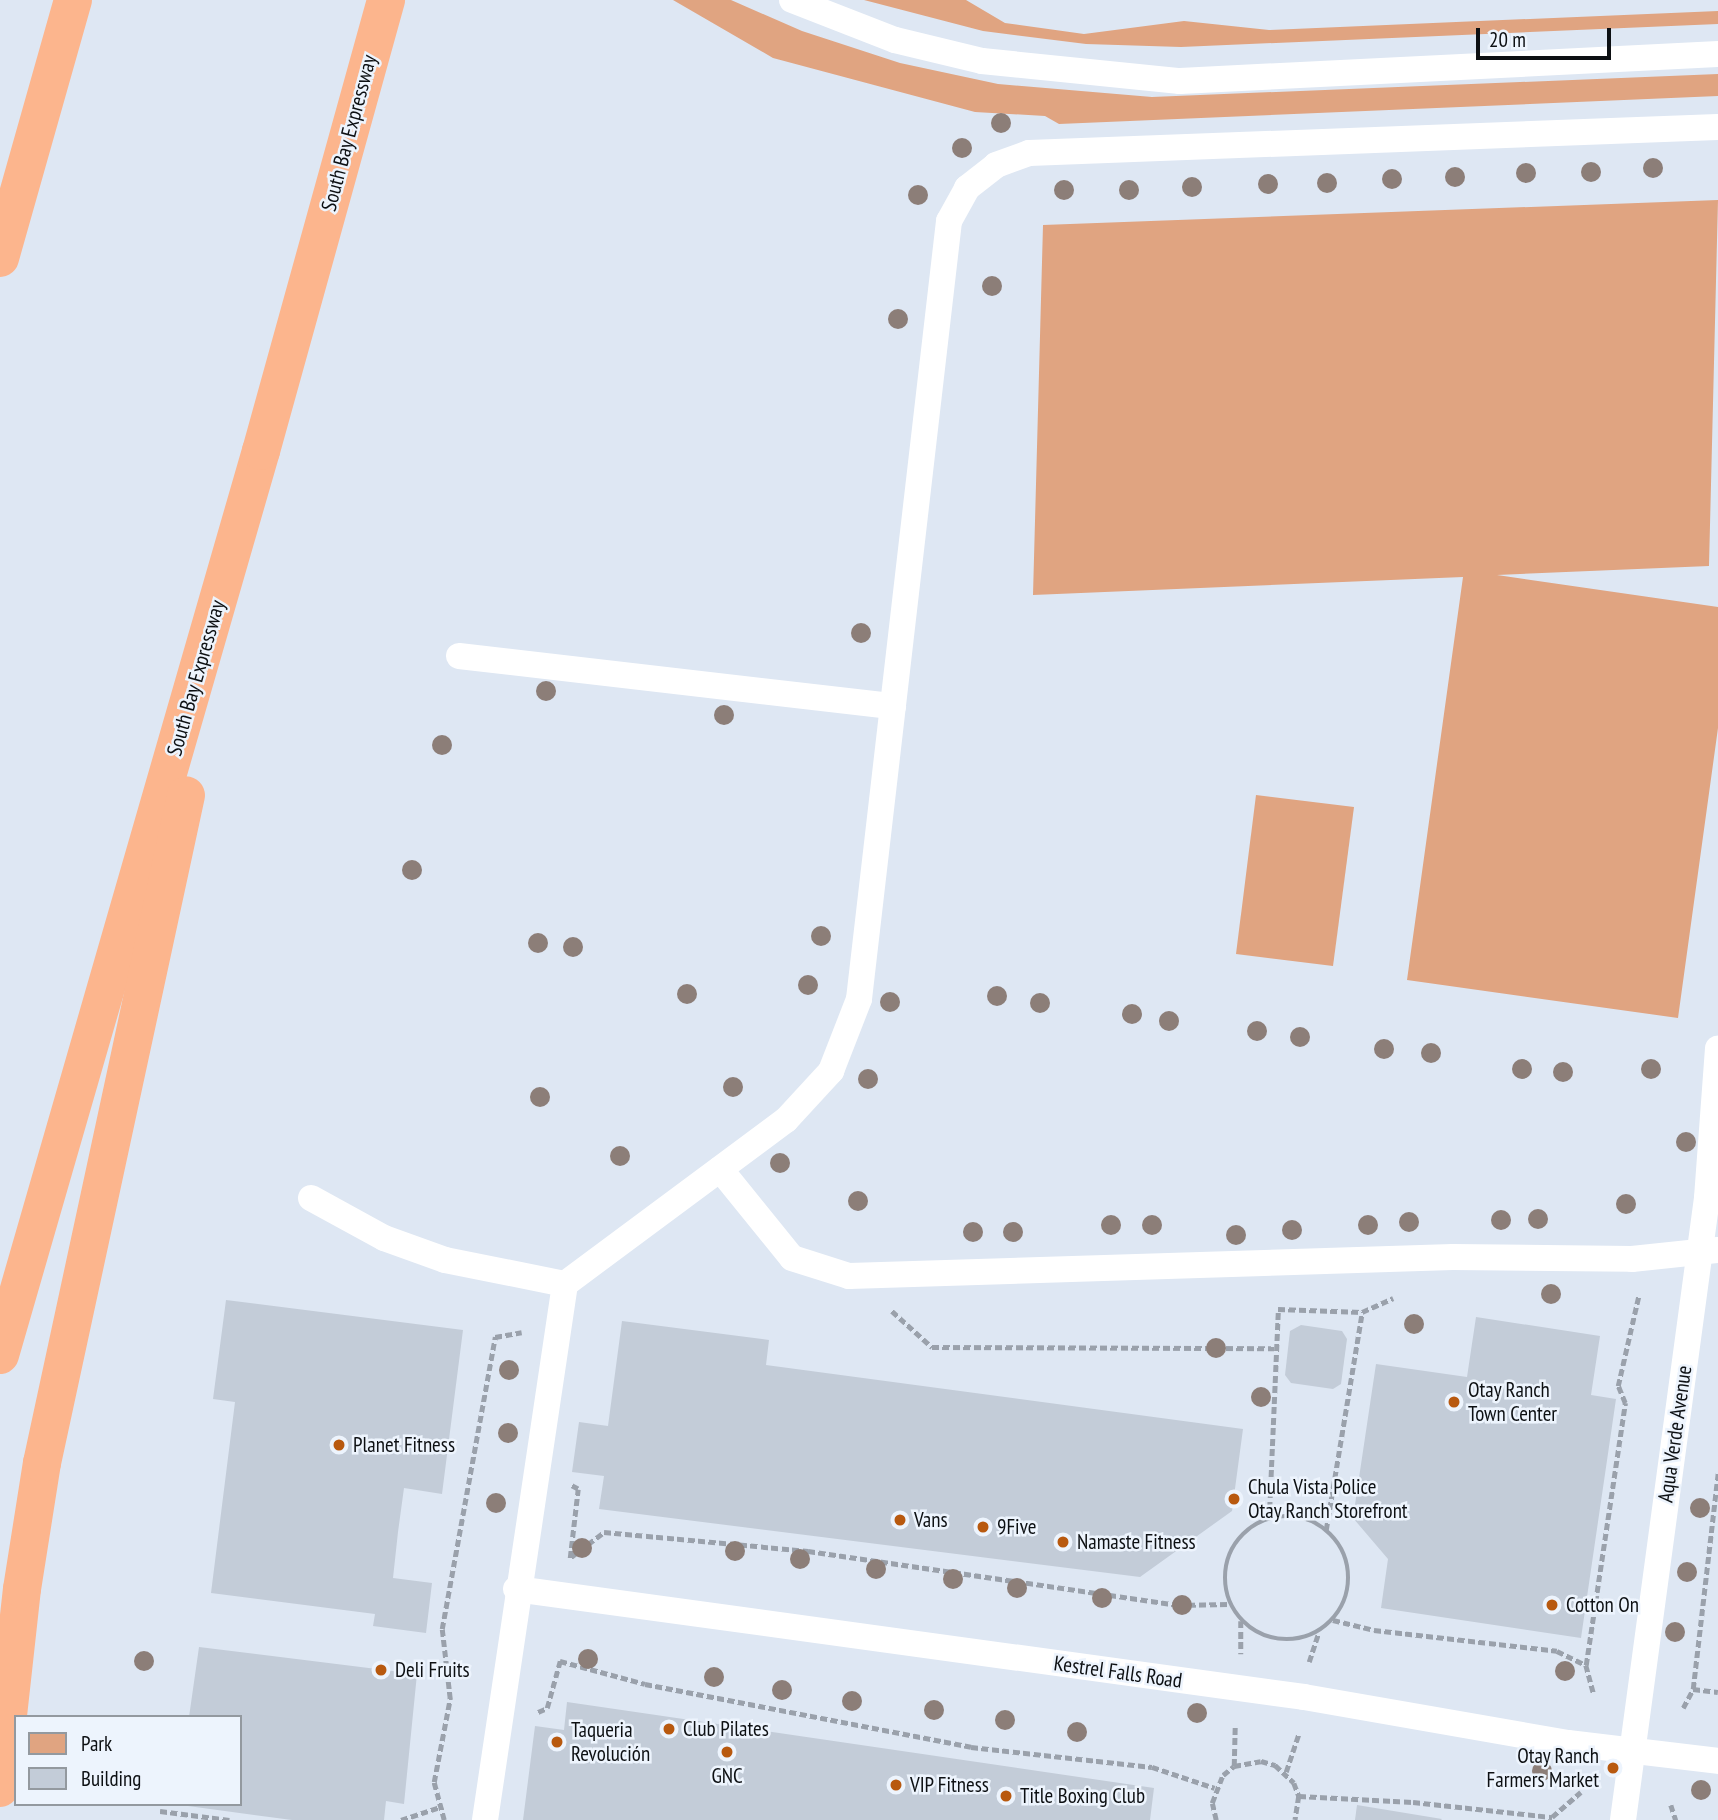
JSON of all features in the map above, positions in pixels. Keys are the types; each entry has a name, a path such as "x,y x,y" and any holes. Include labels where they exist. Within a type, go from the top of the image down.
{"highway":[{"path":"0,258 73,0"},
{"name":"South Bay Expressway","path":"0,1355 261,451 386,0"},
{"path":"0,230 29,153"},
{"path":"0,1788 22,1589 64,1351 261,451"}],"lane":[{"path":"792,0 895,40 982,61 1180,81 1718,54"},
{"path":"485,1820 516,1589 565,1284 786,1120 831,1071 859,999 948,221 962,195 981,174 1029,153 1718,127"},
{"path":"459,656 893,706"},
{"name":"Aqua Verde Avenue","path":"1623,1820 1709,1250 1718,1048"},
{"path":"720,1169 792,1258 849,1276 1452,1257 1620,1259 1709,1250"},
{"path":"311,1198 384,1238 445,1260 565,1284"},
{"name":"Kestrel Falls Road","path":"516,1589 1304,1697 1568,1743 1718,1762"}],"path":[{"path":"1594,1695 1586,1665 1625,1403 1618,1385 1639,1294 1626,1293"},
{"path":"1269,1519 1274,1348 1278,1309 1362,1312 1391,1298 1404,1298"},
{"path":"887,1307 932,1347 1274,1348"},
{"path":"1326,1530 1362,1312"},
{"path":"444,1820 443,1806 435,1782 450,1699 442,1629 495,1337 523,1332"},
{"path":"1683,1708 1693,1689 1718,1473"},
{"path":"564,1483 578,1489 570,1558 604,1532 808,1551 1178,1605 1229,1604"},
{"path":"1289,1516 1326,1530 1344,1555 1349,1584 1333,1620 1318,1633 1279,1640 1250,1628 1229,1604 1224,1584 1226,1562 1250,1527 1269,1519 1289,1516"},
{"path":"1333,1620 1374,1630 1558,1651 1586,1665"},
{"path":"560,1661 645,1684 971,1747 1152,1767 1215,1788"},
{"path":"1693,1689 1718,1692"},
{"path":"1216,1820 1215,1788 1234,1766 1261,1761 1286,1772 1299,1796 1295,1820"},
{"path":"1299,1796 1413,1802 1553,1818 1581,1792"},
{"path":"1671,1805 1676,1820"},
{"path":"401,1820 443,1806"},
{"path":"160,1811 229,1820"}],"green space":[{"path":"673,0 731,0 802,31 900,63 998,84 1152,97 1718,74 1718,96 1059,124 1045,116 975,112 773,58"},
{"path":"864,0 966,0 1005,23 1084,34 1184,21 1269,30 1718,11 1718,24 1181,47 1086,44 983,31"},
{"path":"1718,200 1709,566 1497,575 1718,607 1718,728 1678,1018 1407,980 1463,577 1033,595 1043,225"},
{"path":"1256,795 1354,807 1333,966 1236,954"}],"building":[{"name":"Planet Fitness","path":"226,1300 463,1330 442,1494 404,1488 398,1532 393,1578 432,1583 426,1633 373,1626 375,1614 211,1593 235,1402 213,1399"},
{"path":"1476,1317 1600,1336 1591,1395 1616,1399 1581,1638 1381,1608 1388,1559 1353,1518 1376,1364 1467,1377"},
{"path":"622,1321 769,1340 766,1365 1243,1429 1232,1511 1140,1577 599,1509 604,1476 572,1472 579,1422 608,1426"},
{"path":"1301,1325 1342,1331 1347,1339 1341,1384 1333,1389 1291,1383 1285,1375 1290,1331"},
{"path":"199,1647 417,1674 404,1804 386,1801 384,1820 292,1820 188,1806 242,1806 242,1715 189,1715"},
{"path":"567,1702 1154,1788 1150,1820 523,1820 535,1726 564,1730"},
{"path":"1357,1805 1442,1819 1355,1820"}],"place":[{"name":"Otay Ranch Town Center","path":"1454,1402"},
{"name":"Planet Fitness","path":"339,1445"},
{"name":"Chula Vista Police Otay Ranch Storefront","path":"1234,1499"},
{"name":"Vans","path":"900,1520"},
{"name":"9Five","path":"983,1527"},
{"name":"Namaste Fitness","path":"1063,1542"},
{"name":"Cotton On","path":"1552,1605"},
{"name":"Deli Fruits","path":"381,1670"},
{"name":"Club Pilates","path":"669,1729"},
{"name":"Taqueria Revolución","path":"557,1742"},
{"name":"GNC","path":"727,1752"},
{"name":"Otay Ranch Farmers Market","path":"1613,1768"},
{"name":"VIP Fitness","path":"896,1785"},
{"name":"Title Boxing Club","path":"1006,1796"}]}
